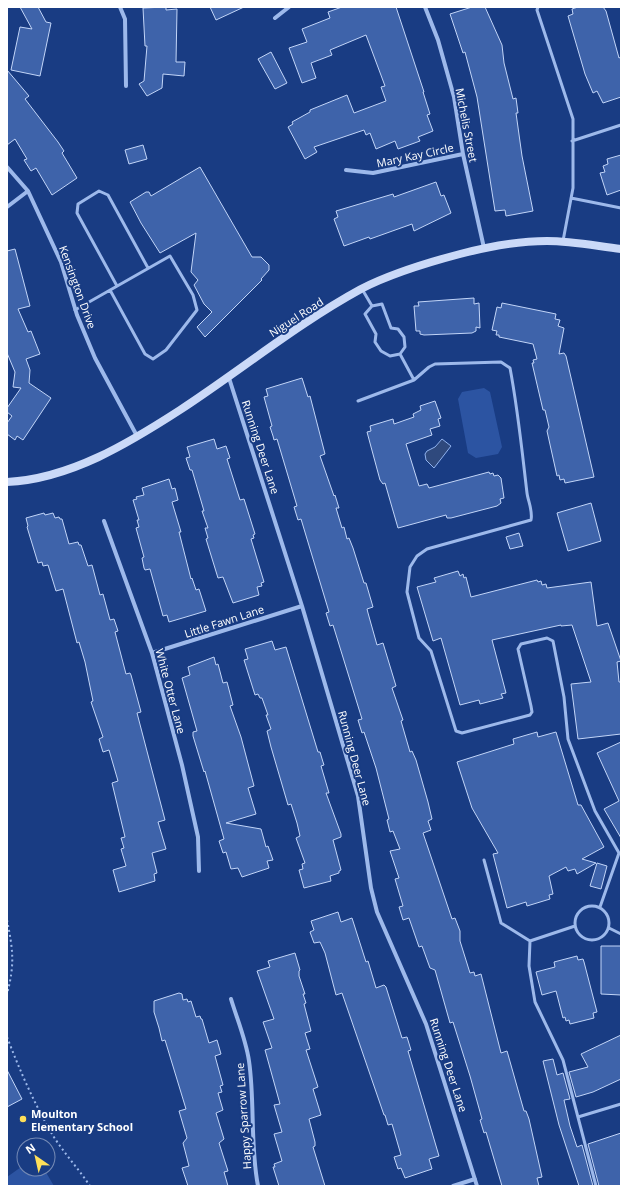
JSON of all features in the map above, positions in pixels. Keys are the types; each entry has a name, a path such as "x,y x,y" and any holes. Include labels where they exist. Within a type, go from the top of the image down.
{"main road":[{"name":"Niguel Road","path":"7,482 28,481 83,464 138,438 229,378 289,333 362,289 418,265 484,248 545,241 563,241 621,249"}],"street":[{"path":"120,7 124,19 126,86"},
{"path":"275,18 289,7"},
{"name":"Michelis Street","path":"425,7 438,40 454,97 463,154 484,248"},
{"name":"Mary Kay Circle","path":"346,170 373,173 463,154"},
{"name":"Kensington Drive","path":"7,167 28,191 61,262 75,310 95,358 138,438"},
{"path":"7,207 28,191"},
{"name":"Running Deer Lane","path":"229,378 302,606 358,796 371,888 377,912 426,1024 477,1186"},
{"name":"White Otter Lane","path":"104,521 152,653 182,766 198,837 199,871"},
{"name":"Little Fawn Lane","path":"152,653 302,606"},
{"name":"Happy Sparrow Lane","path":"231,999 249,1060 254,1112 254,1169 258,1186"},
{"path":"452,1186 475,1179"}],"lane":[{"path":"538,7 537,10 573,119 573,188 563,241"},
{"path":"572,141 621,125"},
{"path":"117,286 77,213 78,204 99,191 108,195 148,268"},
{"path":"571,198 621,208"},
{"path":"75,310 148,268 170,256 193,295 197,310 166,350 153,359 145,354 110,290"},
{"path":"362,289 372,306"},
{"path":"382,304 391,328 398,329 404,337 405,347 400,354 390,356 381,352 375,342 376,334 365,314 372,306 382,304"},
{"path":"400,354 414,380"},
{"path":"358,401 414,380 435,364 501,362 510,368 520,425 527,495 532,516 531,520 427,549 417,556 410,567 407,592 419,638 431,651 456,731 458,733 530,715 532,712 531,706 518,649 521,644 547,638 553,641 564,697 568,739 595,810 619,854 600,907"},
{"path":"484,860 501,922 530,941"},
{"path":"584,907 600,907 609,916 609,928 602,937 590,940 580,935 575,926 577,915 584,907"},
{"path":"530,941 575,926"},
{"path":"609,928 621,934"},
{"path":"530,941 529,966 535,1002 563,1060 596,1186"},
{"path":"578,1117 621,1104"}],"path":[{"path":"7,920 13,950 11,978 7,994"},
{"path":"7,1037 25,1082 41,1115 53,1136 90,1186"}],"shaded area":[{"path":"484,388 490,392 502,447 498,454 476,458 468,453 458,399 462,392"},
{"path":"442,439 451,446 434,468 426,460 425,454 427,451 435,447"},
{"path":"16,1171 16,1177 49,1177 54,1186 7,1186 7,1177"}],"building":[{"path":"20,7 38,7 46,22 51,23 40,76 11,70 20,27 32,29"},
{"path":"166,7 166,10 177,9 176,62 185,62 184,76 163,74 162,88 147,96 139,84 144,81 147,46 145,46 143,8"},
{"path":"210,7 244,7 216,20"},
{"path":"342,7 396,7 424,92 430,114 427,115 433,131 418,137 420,141 398,149 395,141 376,149 370,133 366,135 364,130 314,147 317,152 305,159 288,127 293,124 292,122 310,112 310,110 347,95 354,113 386,101 381,87 385,86 366,35 330,50 332,55 311,63 316,78 302,83 289,48 307,42 302,29 330,18 328,12"},
{"path":"472,7 485,7 502,45 504,63 513,99 516,98 518,113 516,113 522,156 533,211 506,216 505,210 495,211 477,97 465,52 463,53 450,14"},
{"path":"578,7 603,7 606,11 619,58 621,57 621,97 603,103 597,91 593,93 585,74 568,16 573,14 572,9"},
{"path":"271,52 287,83 275,89 258,59"},
{"path":"7,70 29,96 25,99 64,151 62,153 77,178 52,195 36,168 31,171 24,160 27,159 15,139 7,145"},
{"path":"143,145 147,159 129,164 125,150"},
{"path":"621,155 621,190 607,195 600,173 605,172 603,166 608,164 607,159"},
{"path":"200,167 252,257 261,257 269,265 269,270 261,279 262,280 205,337 197,327 212,312 204,304 194,285 198,280 191,272 196,233 160,253 130,202 146,192 149,192 151,196"},
{"path":"436,182 441,196 444,195 451,213 414,231 412,224 370,239 369,237 344,246 334,219 338,217 336,211 393,194 394,197"},
{"path":"15,249 30,306 18,309 28,332 31,331 40,354 26,359 30,370 29,383 51,398 23,440 17,436 15,440 7,434 7,423 12,416 7,412 7,408 21,388 13,387 15,372 7,353 7,251"},
{"path":"474,298 474,304 479,303 480,328 476,327 476,331 472,333 424,335 420,334 420,331 416,331 414,306 419,306 418,302"},
{"path":"502,303 556,314 555,319 560,320 558,326 564,328 559,354 564,353 566,356 594,477 565,483 564,479 560,480 559,475 557,476 547,431 549,427 545,410 543,410 532,363 534,363 533,360 537,359 533,344 499,337 499,335 496,335 497,331 492,330 497,307 501,308"},
{"path":"302,378 308,397 310,396 325,454 320,456 339,508 336,508 342,528 344,527 347,539 349,538 364,583 366,583 373,607 367,609 377,645 383,643 396,686 392,688 403,720 401,721 410,752 412,751 416,760 428,802 432,819 428,821 431,830 423,833 452,919 455,918 460,931 460,941 470,973 474,972 475,976 481,974 501,1053 507,1051 524,1111 526,1111 529,1119 542,1177 537,1178 539,1186 502,1186 486,1132 484,1133 480,1120 482,1119 470,1076 453,1022 450,1023 435,970 430,968 422,946 419,947 409,918 403,920 399,907 403,906 395,879 399,878 390,851 400,849 393,831 390,832 387,820 389,819 376,768 364,732 362,733 358,720 362,719 333,625 330,626 326,613 329,612 301,519 298,520 294,507 297,506 277,439 274,440 270,427 272,426 264,397 268,396 266,389"},
{"path":"435,401 441,418 438,419 440,426 430,429 432,435 406,444 419,486 427,484 429,488 489,472 490,474 493,473 494,476 498,475 501,478 504,498 500,499 501,503 497,506 451,518 447,518 446,515 398,528 385,483 383,484 380,480 367,432 371,431 370,426 393,419 394,424 414,417 413,414 421,410 420,406"},
{"path":"214,439 217,449 226,446 230,458 227,459 240,500 244,499 255,534 253,535 254,538 251,539 264,582 261,583 262,586 257,587 259,595 233,603 223,577 218,578 206,539 208,538 205,528 208,528 202,511 204,511 192,470 190,470 186,458 190,457 187,447"},
{"path":"169,479 172,489 175,488 178,500 172,502 181,532 179,532 191,579 192,578 196,590 199,589 206,611 169,622 167,615 163,616 150,569 145,570 144,568 142,558 144,557 136,528 139,527 137,520 139,520 133,500 137,499 136,497 144,495 142,488"},
{"path":"591,503 601,541 568,551 557,513"},
{"path":"44,513 45,515 53,513 55,518 59,517 62,519 69,544 78,542 79,545 81,545 88,566 92,565 100,595 103,594 110,620 114,619 118,631 115,632 126,674 130,673 131,675 141,712 137,713 165,820 158,822 166,849 152,853 157,873 154,874 155,881 119,892 113,870 126,866 121,849 124,848 121,838 125,837 112,783 118,781 109,750 103,752 99,739 103,737 91,702 93,701 85,662 79,642 77,643 63,589 56,591 48,565 43,566 42,562 38,563 27,527 26,518"},
{"path":"519,533 523,546 510,549 506,537"},
{"path":"458,571 460,576 463,574 464,578 466,577 471,597 537,580 538,582 541,581 542,585 546,584 547,588 591,582 597,626 608,623 621,661 617,662 619,682 621,682 621,734 578,739 571,684 591,682 572,625 561,625 492,640 506,693 501,694 503,698 480,704 479,700 460,705 441,638 433,641 417,587 436,582 434,578"},
{"path":"272,641 275,650 286,647 318,752 320,752 324,765 321,766 329,793 326,793 341,834 341,837 333,840 341,870 339,873 330,876 331,881 304,888 299,870 303,869 302,864 305,863 296,838 300,836 297,823 291,804 288,805 271,747 267,731 271,729 266,715 268,715 262,698 260,698 258,694 255,695 244,660 248,659 245,649"},
{"path":"214,657 216,665 218,664 223,683 227,682 233,705 230,706 241,737 254,786 248,788 256,814 226,823 261,829 266,847 268,846 273,860 267,861 269,868 242,877 238,868 231,869 226,852 223,853 219,841 224,839 205,771 204,772 193,736 193,732 197,731 182,678 190,675 188,667"},
{"path":"537,732 538,737 556,732 578,805 581,805 604,847 582,859 596,863 577,874 575,869 568,871 566,867 549,876 553,894 549,895 550,899 527,906 526,902 507,908 493,854 498,853 472,808 457,762 514,744 513,739"},
{"path":"621,742 621,838 604,809 619,801 597,753"},
{"path":"597,863 607,866 601,889 590,886"},
{"path":"338,912 341,922 352,918 376,988 384,985 386,987 402,1038 407,1037 411,1050 408,1051 439,1156 429,1159 432,1169 405,1178 401,1168 398,1169 394,1157 401,1155 392,1124 388,1125 384,1115 342,993 336,995 325,953 320,942 314,943 310,932 314,930 311,921"},
{"path":"601,946 621,946 621,995 601,994"},
{"path":"295,953 300,970 299,976 305,994 303,994 306,1003 304,1004 311,1031 305,1033 310,1049 306,1050 318,1087 313,1089 321,1115 309,1119 315,1142 315,1146 313,1147 325,1186 279,1186 273,1167 275,1167 274,1164 282,1161 274,1134 282,1132 274,1105 280,1104 265,1050 272,1048 263,1022 274,1019 257,971 270,967 268,961"},
{"path":"577,956 578,960 583,959 597,1012 593,1013 594,1018 570,1024 569,1020 566,1021 565,1017 563,1018 556,991 542,995 536,972 555,967 554,962"},
{"path":"179,993 182,994 183,1000 187,999 188,1002 191,1001 196,1017 200,1016 202,1019 209,1043 217,1040 221,1054 215,1056 223,1085 220,1086 222,1092 218,1093 223,1110 216,1113 224,1139 219,1143 228,1171 224,1172 228,1186 188,1186 182,1168 189,1166 183,1143 187,1138 179,1111 186,1109 165,1040 162,1041 154,1012 154,1001"},
{"path":"621,1035 621,1079 593,1092 576,1097 569,1072 588,1067 581,1054"},
{"path":"553,1059 557,1075 563,1073 570,1099 564,1100 570,1126 577,1147 582,1145 593,1186 579,1186 559,1125 543,1061"},
{"path":"7,1070 22,1099 7,1107"},
{"path":"621,1133 621,1186 599,1186 588,1144"}],"place":[{"name":"Moulton Elementary School","path":"23,1119"}]}
